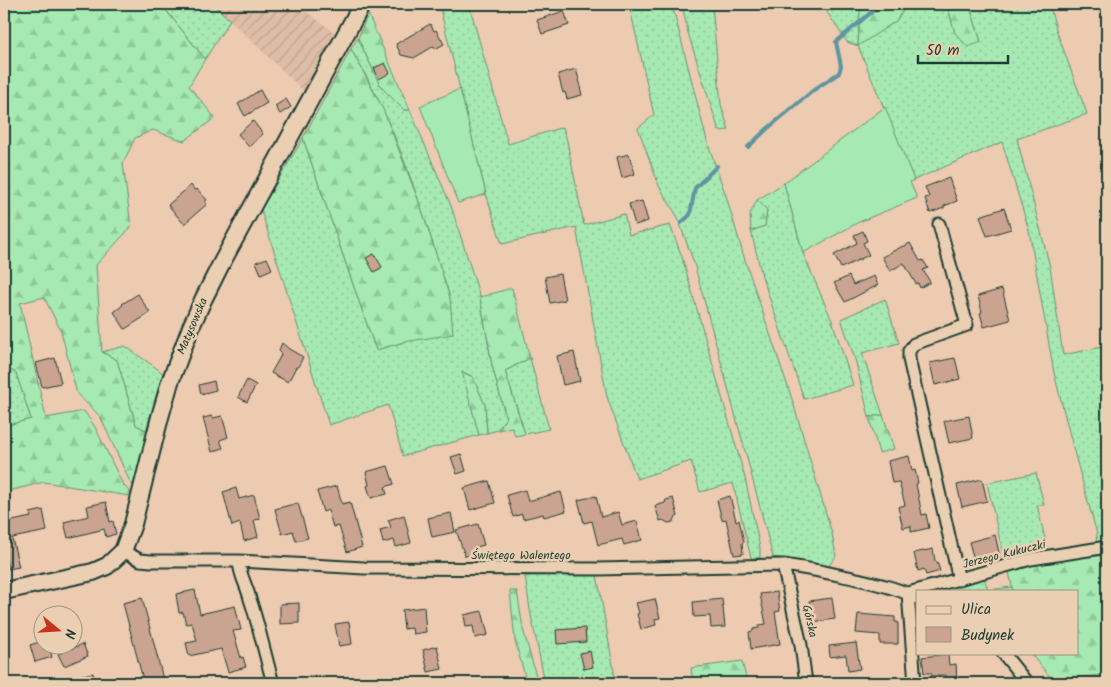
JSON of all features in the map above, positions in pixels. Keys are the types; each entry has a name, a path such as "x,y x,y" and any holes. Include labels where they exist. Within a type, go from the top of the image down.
{"street":[{"name":"Matysowska","path":"4,591 93,572 108,566 123,551 133,524 170,382 198,309 362,4"},
{"path":"939,224 967,325 914,344 910,351 909,359 959,580"},
{"name":"Jerzego Kukuczki","path":"928,590 1031,559 1107,547"},
{"name":"Świętego Walentego","path":"123,551 140,560 239,561 364,568 598,569 783,565 814,569 871,582 913,595"},
{"path":"239,561 241,574 256,617 272,683"},
{"name":"Górska","path":"783,565 802,645 806,683"},
{"path":"913,595 915,683"},
{"path":"1004,654 1027,683"}],"shaded area":[{"path":"213,4 296,4 335,33 304,91"}],"green space":[{"path":"4,4 33,4 38,7 53,4 161,4 205,59 189,86 215,118 184,141 153,130 135,138 123,163 131,227 96,265 102,352 117,360 136,425 146,430 137,484 131,484 100,416 77,394 61,331 44,297 20,303 46,418 84,411 95,427 123,485 135,497 44,482 5,492 4,426 31,419 16,373 4,366"},
{"path":"161,4 213,4 230,20 205,59"},
{"path":"439,4 469,4 508,144 563,127 584,225 624,214 629,235 670,225 682,257 745,478 760,548 760,558 751,558 733,483 700,492 691,461 637,479 607,397 576,227 502,244 486,194"},
{"path":"629,4 672,4 707,141 792,399 832,534 836,556 828,567 773,557 694,263 677,216 659,186 638,128 654,115"},
{"path":"682,4 712,4 721,105 729,130 719,131 688,33"},
{"path":"826,4 865,4 860,12 858,45 896,21 907,4 947,4 955,33 981,42 969,4 1049,4 1057,32 1087,114 1017,139 1050,267 1063,355 1107,346 1107,542 1096,543 1097,534 1054,373 1029,230 1002,142 914,180 858,46 847,42 827,12"},
{"path":"865,4 907,4 896,21 858,46 860,12"},
{"path":"947,4 969,4 981,42 968,47 955,33"},
{"path":"368,14 410,110 404,110 381,87 358,38"},
{"path":"358,38 381,87 404,110 410,110 451,206 480,297 492,365 506,418 498,430 487,433 485,405 473,377 463,372 479,435 403,456 388,405 329,425 261,210 303,138 376,350 404,342 450,298 420,203 393,133 368,79 351,49"},
{"path":"351,49 383,109 421,207 450,298 453,334 404,342 376,350 303,138"},
{"path":"460,89 486,194 458,203 420,106"},
{"path":"885,107 914,180 910,182 917,198 859,222 803,253 784,183"},
{"path":"784,183 803,253 833,323 853,385 804,399 762,276 751,231 765,226 767,210 757,200"},
{"path":"757,200 767,210 765,226 751,231 750,214"},
{"path":"512,288 530,358 505,371 525,434 515,436 512,427 498,430 506,418 492,365 480,297"},
{"path":"885,299 899,343 862,353 883,415 869,417 855,359 841,319"},
{"path":"125,346 163,373 146,430 136,425 117,360 102,352"},
{"path":"530,358 549,429 525,434 505,371"},
{"path":"4,366 16,372 31,419 4,426"},
{"path":"462,372 473,377 485,405 487,433 479,435"},
{"path":"883,415 894,449 879,453 869,417"},
{"path":"1036,473 1044,505 1037,505 1046,550 1005,563 987,483"},
{"path":"1107,555 1107,675 1052,679 1031,654 1078,654 1078,590 1013,590 1009,572 1046,561"},
{"path":"597,575 616,683 545,683 525,576"},
{"path":"984,578 988,590 935,590"},
{"path":"1012,587 1013,590 988,590"},
{"path":"510,591 517,591 523,629 538,683 527,683 515,641"},
{"path":"742,661 747,683 693,683 691,668"}],"building":[{"path":"564,11 569,25 542,34 537,20"},
{"path":"430,24 444,44 435,49 434,46 414,58 401,55 396,44"},
{"path":"385,63 390,73 379,79 374,68"},
{"path":"576,69 582,95 567,99 565,92 563,93 558,74"},
{"path":"260,90 267,103 245,116 238,104"},
{"path":"286,99 291,107 280,114 275,106"},
{"path":"253,121 263,134 249,147 238,134"},
{"path":"629,154 635,174 622,178 617,157"},
{"path":"949,178 957,201 930,213 925,198 929,197 925,187"},
{"path":"191,185 195,191 197,189 207,200 205,202 207,204 184,224 168,205"},
{"path":"642,201 648,221 635,225 629,204"},
{"path":"1004,208 1011,229 987,236 980,216"},
{"path":"863,231 867,241 863,243 869,255 841,268 834,255 857,243 854,235"},
{"path":"910,243 920,261 923,260 928,268 923,270 930,282 920,288 904,263 890,271 882,257"},
{"path":"374,254 382,267 374,272 366,258"},
{"path":"267,258 272,269 261,274 256,262"},
{"path":"560,274 565,300 550,303 545,277"},
{"path":"849,276 853,285 874,276 878,285 845,302 834,283"},
{"path":"1002,289 1010,320 984,327 978,296"},
{"path":"138,294 150,313 125,329 114,312 122,304"},
{"path":"282,343 303,357 288,382 271,373 281,355 279,350"},
{"path":"574,352 580,381 563,385 557,356"},
{"path":"55,358 61,383 42,387 36,363"},
{"path":"955,358 960,379 935,385 930,363"},
{"path":"247,380 256,385 247,402 238,397"},
{"path":"214,381 216,390 201,394 199,385"},
{"path":"212,416 213,418 222,416 228,437 220,440 223,448 212,452 203,418"},
{"path":"969,416 973,438 949,443 944,421"},
{"path":"461,454 466,471 457,474 451,457"},
{"path":"909,456 912,471 915,470 918,483 916,484 922,515 926,514 929,528 911,532 911,526 903,528 898,507 905,505 899,482 892,483 888,461"},
{"path":"388,466 394,484 385,487 387,494 371,498 367,486 369,485 366,472"},
{"path":"982,479 987,501 962,507 957,485"},
{"path":"489,481 495,503 470,510 464,488"},
{"path":"337,486 342,504 350,502 362,547 347,552 339,526 333,527 328,510 323,512 317,491"},
{"path":"236,488 239,499 254,495 260,519 254,520 258,537 244,541 240,523 232,526 223,492"},
{"path":"525,490 528,501 561,492 566,511 544,517 543,514 523,519 522,514 513,517 507,495"},
{"path":"596,496 601,517 618,512 622,525 637,521 642,540 624,545 622,539 598,545 592,521 584,523 578,500"},
{"path":"730,496 736,521 739,520 744,542 742,543 743,554 734,555 726,519 722,520 717,500"},
{"path":"673,498 678,516 673,522 660,521 655,506"},
{"path":"106,502 110,522 113,521 116,534 106,537 104,529 68,538 64,522 89,516 87,506"},
{"path":"298,503 308,538 296,541 293,531 282,534 275,509"},
{"path":"43,510 47,531 12,538 19,567 8,569 4,550 4,520 8,520 8,522 31,517 30,513"},
{"path":"451,513 455,532 432,537 428,518"},
{"path":"404,515 411,543 396,547 394,540 383,543 380,530 391,527 388,520"},
{"path":"478,524 484,545 473,548 475,554 465,556 456,530"},
{"path":"995,535 1000,557 975,563 969,542"},
{"path":"933,549 935,561 940,571 926,575 924,569 918,571 914,553"},
{"path":"195,590 200,614 235,606 241,630 233,631 241,658 243,657 246,667 228,672 221,649 189,656 186,643 197,641 192,623 186,624 183,612 179,613 176,594"},
{"path":"777,592 780,611 775,612 780,644 751,649 749,632 759,628 759,625 766,624 760,594"},
{"path":"142,598 164,683 144,683 123,603"},
{"path":"832,598 835,619 812,622 809,601"},
{"path":"655,599 660,618 655,619 656,625 641,629 636,603"},
{"path":"722,599 725,627 711,628 710,616 694,617 693,602"},
{"path":"299,603 299,623 280,624 280,604"},
{"path":"424,607 426,632 413,634 412,628 404,629 402,610"},
{"path":"482,611 488,635 475,638 473,626 466,627 464,615"},
{"path":"858,614 895,617 895,622 898,622 898,644 880,644 880,635 856,633"},
{"path":"349,622 352,644 339,646 335,624"},
{"path":"585,628 586,642 557,644 556,630"},
{"path":"856,643 860,669 848,671 846,655 830,657 829,646"},
{"path":"82,644 88,656 64,666 58,654 82,654"},
{"path":"437,646 442,669 428,672 423,650"},
{"path":"590,651 593,667 584,669 580,653"},
{"path":"33,654 51,654 52,657 35,662"},
{"path":"948,654 949,665 956,664 957,683 947,683 946,675 932,676 931,673 924,673 922,657"},
{"path":"93,673 95,683 63,683 63,679"}],"waterway":[{"path":"748,147 815,89 839,73 841,66 836,42 881,4"},
{"path":"681,223 690,215 695,188 717,166"}]}
